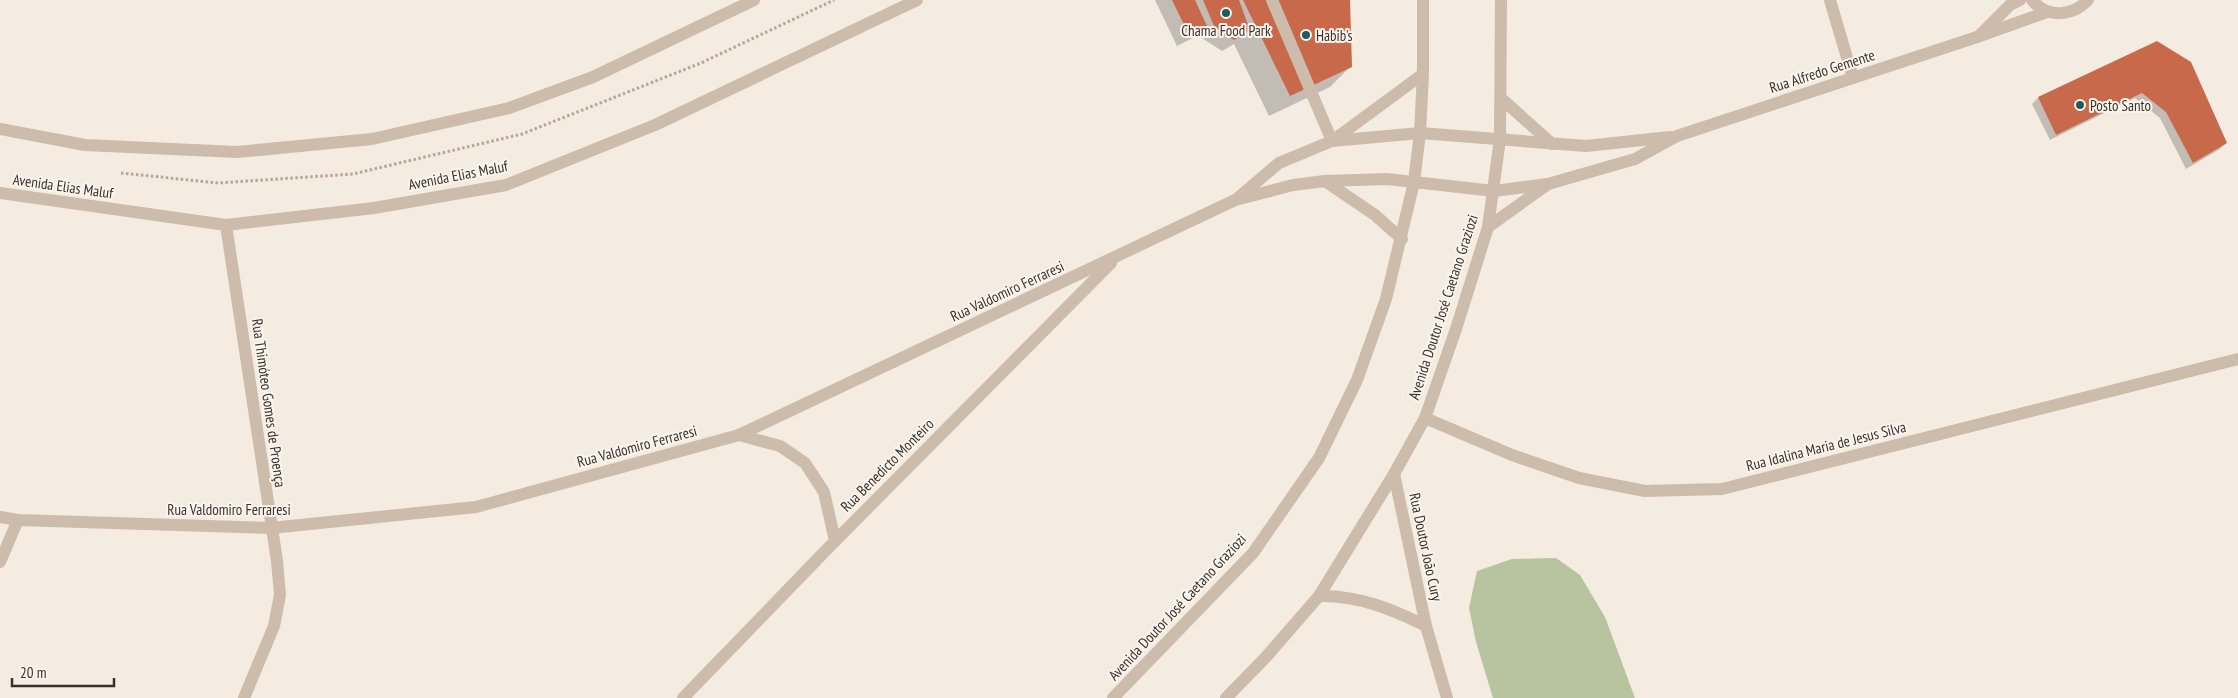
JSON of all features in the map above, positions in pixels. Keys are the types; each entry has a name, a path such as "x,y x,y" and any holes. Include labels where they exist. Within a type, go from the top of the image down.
{"street":[{"path":"0,128 85,145 236,152 372,139 508,108 593,77 754,0"},
{"name":"Avenida Elias Maluf","path":"0,193 226,225 374,208 506,185 655,125 917,0"},
{"path":"1272,0 1332,141 1423,74"},
{"name":"Avenida Doutor José Caetano Graziozi","path":"1113,698 1253,553 1319,458 1357,380 1386,299 1414,182 1420,133 1423,74 1423,0"},
{"name":"Avenida Doutor José Caetano Graziozi","path":"1226,698 1266,657 1319,596 1394,474 1425,418 1488,228 1500,139 1502,99 1501,0"},
{"path":"1830,0 1853,78"},
{"path":"1978,37 2010,5 2020,0"},
{"path":"2032,0 2047,12 2060,14 2072,12 2088,0"},
{"name":"Rua Alfredo Gemente","path":"1494,190 1548,184 1635,159 1677,136 1978,37 2047,12"},
{"path":"1502,99 1552,144"},
{"path":"1420,133 1500,139"},
{"name":"Rua Valdomiro Ferraresi","path":"1235,200 1279,163 1332,141 1420,133"},
{"name":"Rua Alfredo Gemente","path":"1500,139 1586,146 1677,136"},
{"name":"Rua Valdomiro Ferraresi","path":"0,516 18,520 271,528 476,507 738,435 1235,200 1292,185 1324,181 1387,179 1414,182"},
{"path":"1324,181 1375,214 1402,238"},
{"path":"1414,182 1494,190"},
{"path":"1488,228 1548,184"},
{"name":"Rua Thimóteo Gomes de Proença","path":"226,225 277,560 280,595 274,626 244,698"},
{"name":"Rua Benedicto Monteiro","path":"683,698 835,541 1117,257"},
{"name":"Rua Idalina Maria de Jesus Silva","path":"1425,418 1512,455 1579,478 1645,490 1722,489 2238,359"},
{"path":"738,435 780,446 805,463 824,492 835,541"},
{"name":"Rua Doutor João Cury","path":"1394,474 1426,626 1447,698"},
{"path":"0,562 18,520"},
{"name":"Rua Doutor João Cury","path":"1319,596 1337,596 1358,600 1397,612 1426,626"}],"green space":[{"path":"1556,558 1580,575 1605,617 1635,698 1493,698 1476,642 1469,608 1477,571 1512,559"}],"building":[{"path":"1172,0 1195,0 1207,26 1189,35"},
{"name":"Chama Food Park","path":"1203,0 1239,0 1250,30 1234,40 1214,26"},
{"name":"Habib's","path":"1243,0 1350,0 1352,67 1290,96"},
{"name":"Posto Santo","path":"2157,41 2191,62 2227,143 2193,163 2166,112 2142,93 2056,135 2038,97"}],"place":[{"name":"Chama Food Park","path":"1226,13"},
{"name":"Habib's","path":"1306,35"},
{"name":"Posto Santo","path":"2080,105"}]}
